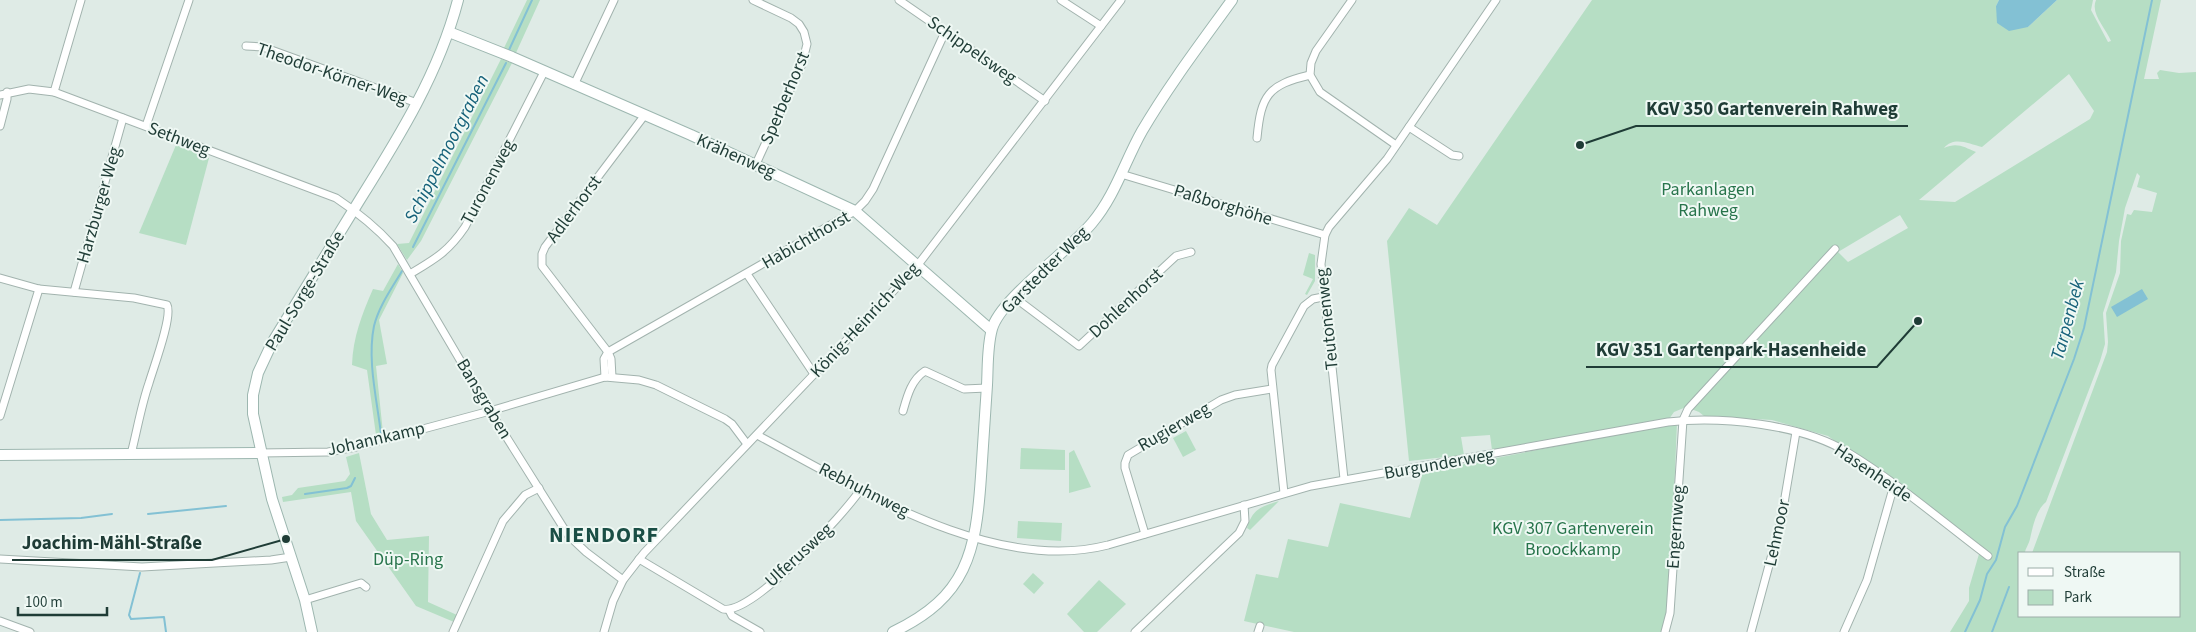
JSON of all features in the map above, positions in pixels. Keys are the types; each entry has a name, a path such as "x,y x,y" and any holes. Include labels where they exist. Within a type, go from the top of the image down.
{"street":[{"path":"54,92 81,0"},
{"path":"146,126 190,0"},
{"name":"Paul-Sorge-Straße","path":"312,632 306,600 272,499 260,453 253,414 253,395 258,373 272,343 417,103 438,63 458,0"},
{"path":"574,85 614,0"},
{"name":"Sperberhorst","path":"752,0 791,18 799,24 804,32 807,44 802,64 756,164"},
{"name":"Schippelsweg","path":"899,0 1045,101"},
{"path":"1061,0 1101,26"},
{"name":"König-Heinrich-Weg","path":"604,632 613,601 623,580 639,559 917,266 1121,0"},
{"name":"Garstedter Weg","path":"893,632 928,612 945,598 963,571 975,537 980,505 992,330 998,316 1014,297 1087,229 1101,212 1161,98 1232,0"},
{"path":"1352,0 1316,51 1311,63 1310,75 1320,92 1396,145"},
{"name":"Teutonenweg","path":"1344,480 1323,297 1321,264 1325,236 1337,216 1368,184 1496,0"},
{"name":"Krähenweg","path":"449,32 512,57 756,164 855,211 992,330"},
{"name":"Habichthorst","path":"608,352 855,211 865,201 877,180 945,32"},
{"name":"Theodor-Körner-Weg","path":"246,46 262,47 417,103"},
{"name":"Turonenweg","path":"410,274 453,245 465,227 544,72"},
{"path":"1257,138 1259,118 1268,94 1275,87 1286,81 1310,75"},
{"name":"Sethweg","path":"3,94 29,89 54,92 336,198 354,210"},
{"path":"0,126 7,99 3,94"},
{"name":"Adlerhorst","path":"608,352 542,266 542,254 545,247 644,116"},
{"name":"Harzburger Weg","path":"74,292 123,118"},
{"path":"1409,127 1452,155 1459,156"},
{"name":"Paßborghöhe","path":"1121,174 1325,236"},
{"name":"Bansgraben","path":"354,210 383,234 393,246 490,411 568,535 586,552 623,580"},
{"path":"1683,420 1688,409 1835,250"},
{"name":"Dohlenhorst","path":"1014,297 1079,346 1176,256 1191,252"},
{"path":"747,274 814,374"},
{"path":"0,278 39,290 152,300 165,303 169,307 131,454"},
{"path":"0,416 39,290"},
{"path":"1284,493 1272,389 1272,365 1308,302 1323,297"},
{"path":"608,352 604,359 608,377"},
{"path":"903,411 909,390 924,371 964,389 987,388"},
{"path":"490,411 608,377 639,380 671,391 725,419 732,424 747,444"},
{"name":"Rugierweg","path":"1145,534 1125,468 1124,463 1128,455 1221,400 1235,395 1272,389"},
{"name":"Johannkamp","path":"260,453 328,452 356,447 490,411"},
{"name":"Hasenheide","path":"1683,420 1769,425 1819,439 1846,451 1988,556"},
{"name":"Burgunderweg","path":"975,537 1025,550 1057,553 1091,550 1284,493 1344,480 1683,420"},
{"name":"Engernweg","path":"1665,632 1670,613 1683,420"},
{"name":"Lehmoor","path":"1751,632 1781,521 1796,432"},
{"name":"Rebhuhnweg","path":"757,435 925,521 975,537"},
{"path":"0,455 260,453"},
{"path":"1844,632 1867,580 1894,486"},
{"path":"453,632 503,521 525,495 538,488"},
{"name":"Ulferusweg","path":"729,610 744,603 787,570 834,524 861,489"},
{"path":"1135,632 1239,533 1245,521 1244,505"},
{"path":"0,559 142,566 271,560 291,557"},
{"path":"639,559 723,609 729,610 732,616 760,632"},
{"path":"306,600 361,583 366,587"},
{"path":"0,621 30,632"}],"green space":[{"path":"527,0 540,0 515,55 503,50"},
{"name":"Parkanlagen Rahweg","path":"1592,0 1999,0 1996,6 2028,27 2057,0 2093,0 2091,10 2108,42 2111,41 2109,36 2099,21 2095,10 2096,0 2161,0 2144,79 2159,79 2157,73 2160,70 2179,73 2196,72 2196,632 1950,632 1969,601 1969,588 1979,554 1984,552 1828,436 1772,420 1704,416 1686,407 1674,412 1669,419 1492,450 1490,435 1461,437 1464,455 1409,461 1387,241 1409,208 1437,225","holes":["2069,74 2094,111 2090,119 1955,202 1919,200 1976,152 1957,145 1944,148 1948,144 1962,142 1982,147","2137,173 2140,176 2137,187 2157,193 2152,212 2134,210 2131,215 2127,214 2121,241 2120,273 2106,313 2107,352 2032,552 2181,552 2181,617 2018,617 2018,552 2025,552 2035,519 2046,502 2100,361 2105,344 2103,313 2116,272 2125,208","1900,215 1908,228 1848,262 1838,252"]},
{"path":"501,59 512,63 421,241 407,260 397,244 409,243"},
{"path":"176,145 209,158 186,245 139,233"},
{"path":"1309,253 1315,255 1315,281 1307,295 1305,294 1313,279 1303,275"},
{"path":"398,264 403,273 379,320 387,364 376,366 383,433 376,435 367,370 352,365 354,345 365,307 373,289 383,291"},
{"name":"KGV 307 Gartenverein Broockkamp","path":"1677,423 1669,614 1661,632 1294,632 1244,621 1256,574 1278,578 1288,539 1328,547 1340,503 1410,518 1423,472"},
{"path":"1186,431 1196,450 1183,457 1173,438"},
{"path":"1021,448 1065,450 1065,470 1020,469"},
{"path":"1074,450 1091,487 1069,493 1069,453"},
{"name":"Düp-Ring","path":"359,453 371,514 387,540 429,536 428,602 457,615 454,622 416,606 356,521 351,492 283,502 282,497 292,495 298,488 345,481 350,474 346,457"},
{"path":"1279,501 1250,530 1247,528 1249,521 1258,509"},
{"path":"1018,521 1062,523 1061,541 1017,538"},
{"path":"1033,573 1044,583 1034,594 1023,584"},
{"path":"1099,580 1126,604 1097,632 1084,632 1067,614"}],"water":[{"path":"1999,0 2057,0 2028,27 2009,31 1997,23 1996,6"},
{"path":"2142,289 2148,299 2117,317 2111,307"}],"waterway":[{"name":"Schippelmoorgraben","path":"509,50 532,0"},
{"name":"Tarpenbek","path":"1965,632 1980,600 1987,574 1996,560 2005,527 2017,506 2074,359 2084,328 2152,0"},
{"name":"Schippelmoorgraben","path":"413,247 506,63"},
{"name":"Schippelmoorgraben","path":"381,434 373,380 372,339 379,311 402,271"},
{"name":"Schippelmoorgraben","path":"305,494 347,488 351,486 355,478"},
{"name":"Schippelmoorgraben","path":"148,514 226,506"},
{"name":"Schippelmoorgraben","path":"0,520 81,518 112,514"},
{"path":"140,573 129,615 131,619 164,617 166,632"},
{"path":"1992,632 2009,587"}],"place":[{"name":"KGV 350 Gartenverein Rahweg","path":"1580,145"},
{"name":"KGV 351 Gartenpark-Hasenheide","path":"1918,321"},
{"name":"Joachim-Mähl-Straße","path":"286,539"}],"district":[{"name":"NIENDORF","path":"604,535"}]}
